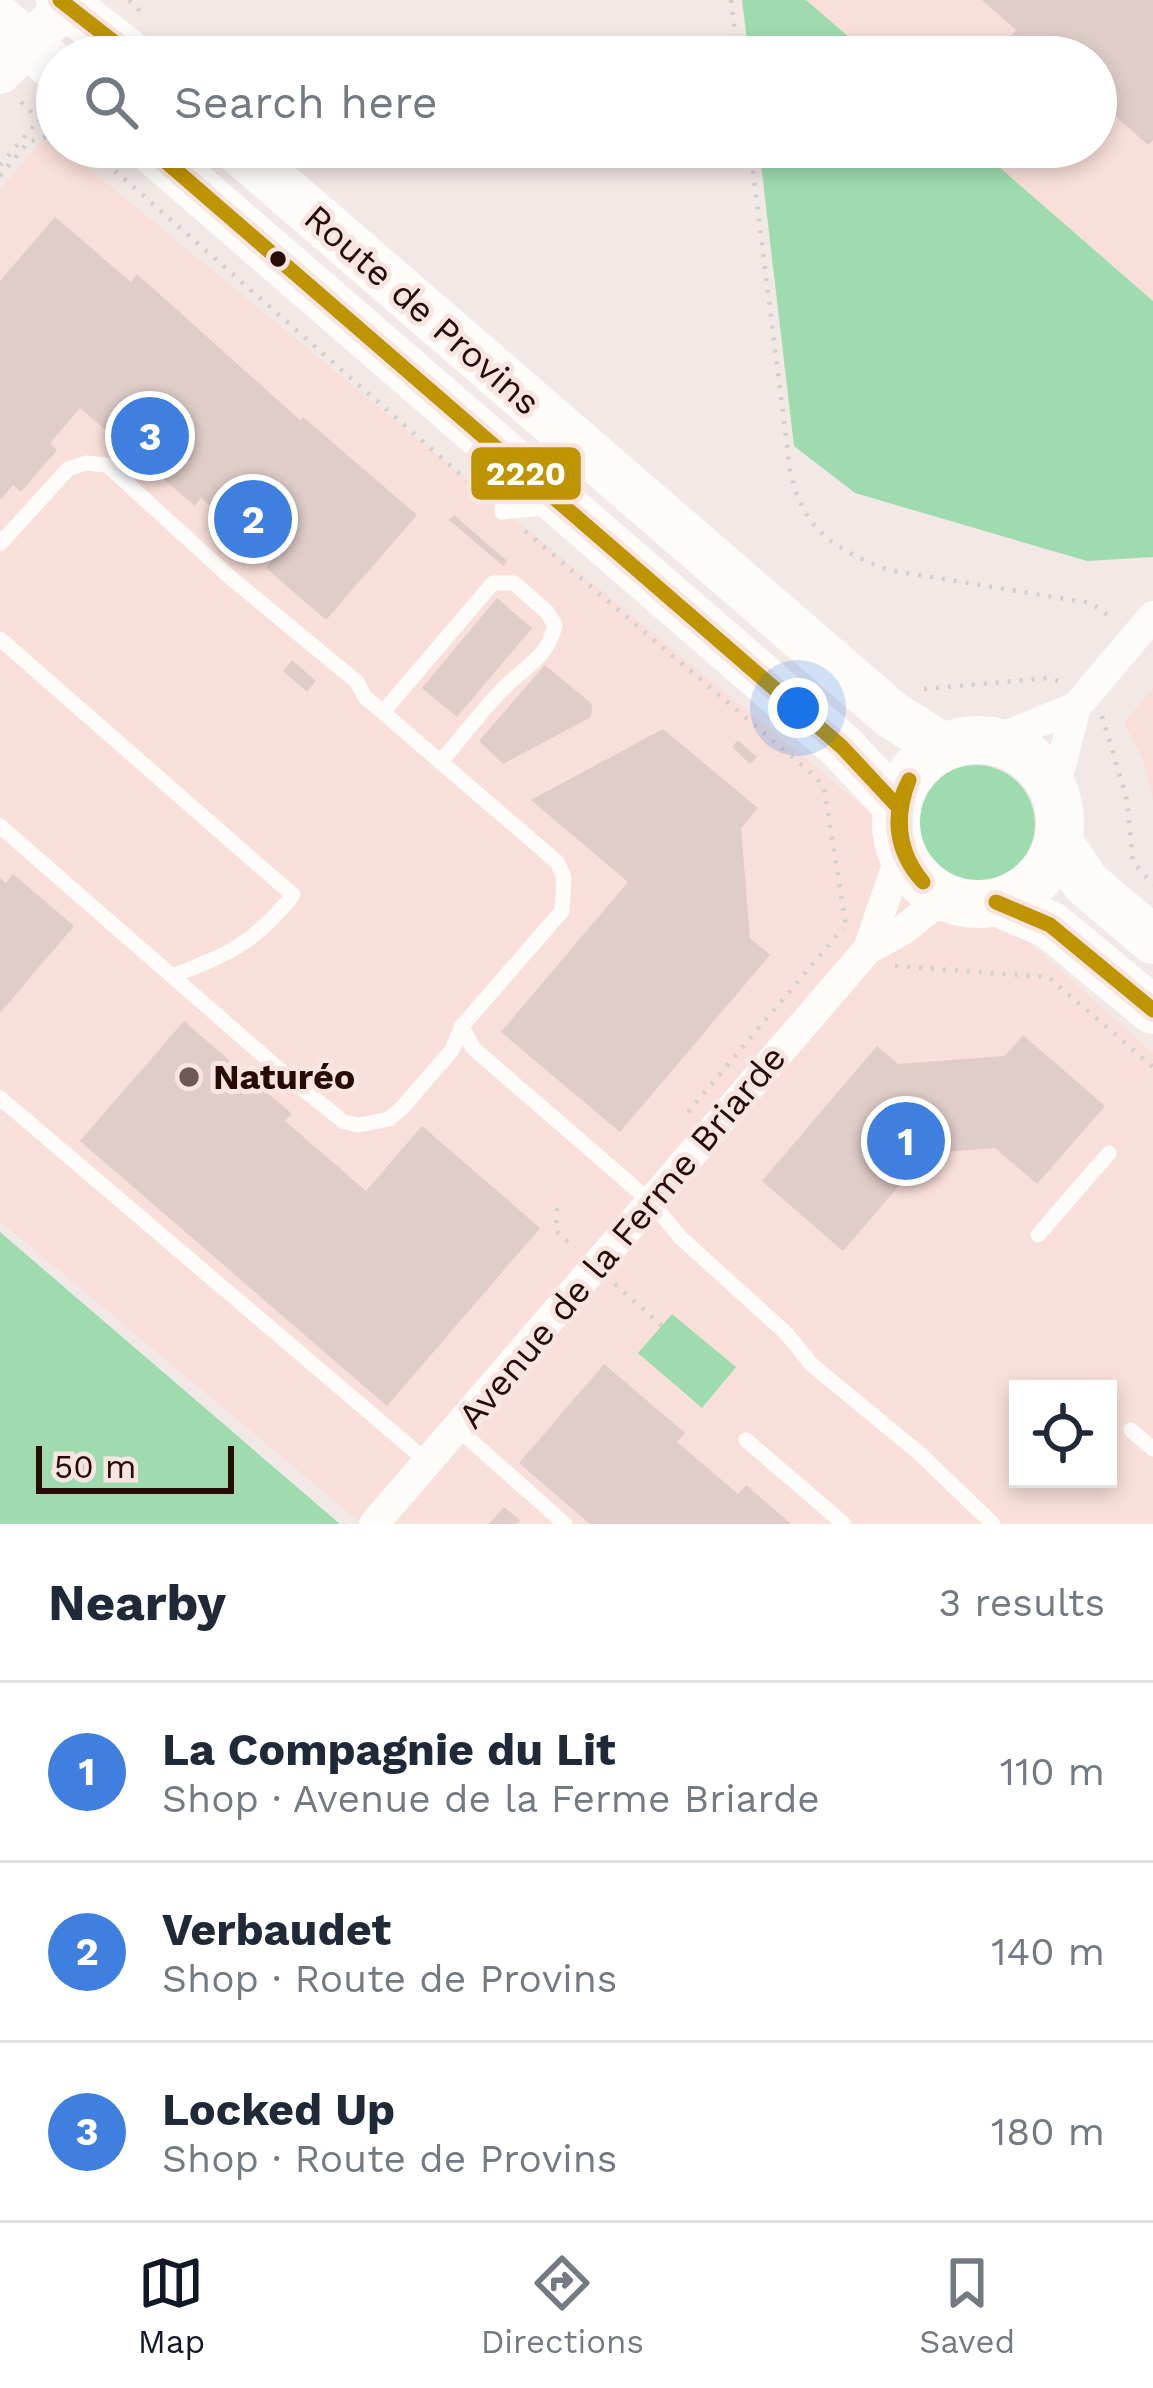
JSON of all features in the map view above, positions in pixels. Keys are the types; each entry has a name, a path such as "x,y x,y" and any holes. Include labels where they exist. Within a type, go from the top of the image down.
{"main road":[{"path":"39,26 94,36"},
{"name":"Route de Provins","path":"172,168 842,747 900,828"},
{"path":"221,168 349,278 402,294"},
{"name":"Route de Provins","path":"259,168 892,715 966,744"},
{"path":"966,744 1013,746 1040,767 1055,788 1058,842 1051,861 1028,887 996,902 970,903 943,898 922,885 900,828 913,771 966,744"},
{"path":"1058,842 1086,883 1153,940"},
{"path":"996,902 1050,925 1153,1010"}],"street":[{"path":"1055,788 1076,707 1144,627"},
{"path":"966,744 1076,707"},
{"name":"Avenue de la Ferme Briarde","path":"879,957 900,828"},
{"name":"Avenue de la Ferme Briarde","path":"374,1524 651,1202 903,930 943,898"}],"lane":[{"path":"502,452 506,477 502,512 565,507"},
{"path":"0,544 68,469 86,463 106,465 556,862 565,895 562,911 462,1026 452,1050 402,1108 389,1119 359,1125 344,1122 289,1078 0,826"},
{"path":"383,712 493,583 514,583 548,612 555,625 551,643 529,670 506,685 441,761"},
{"path":"0,638 293,895 268,926 228,955 172,976"},
{"path":"462,1026 473,1048 651,1202 681,1238 786,1333 812,1365 919,1453 993,1524"},
{"path":"0,1097 428,1463"},
{"path":"1038,1235 1109,1153"},
{"path":"458,1429 565,1524"},
{"path":"1131,1430 1153,1449"},
{"path":"746,1440 844,1524"}],"path":[{"path":"731,0 735,36"},
{"path":"0,165 36,123"},
{"path":"0,176 28,142 36,139"},
{"path":"112,168 502,512 816,777 824,788 843,913"},
{"path":"753,168 790,470 797,505 812,528 862,560 888,570 1091,603 1144,627"},
{"path":"914,689 1048,678"},
{"path":"1107,732 1127,800 1133,862 1153,885"},
{"path":"879,957 1048,977 1153,1067"}],"shaded area":[{"path":"806,0 1153,0 1153,301 1000,168 1117,168 1117,36 848,36"},
{"path":"36,147 36,168 88,168 1033,946 1153,1053 1153,1524 362,1524 0,1221 0,190"},
{"path":"1153,688 1153,799 1143,759 1124,723"}],"green space":[{"path":"742,0 806,0 848,36 746,36"},
{"path":"761,168 1000,168 1153,301 1153,557 1087,561 855,493 794,446"},
{"path":"976,765 999,769 1018,782 1031,801 1035,824 1031,847 1018,866 999,879 976,883 953,879 934,866 921,847 917,824 921,801 934,782 953,769"},
{"path":"0,1232 340,1524 0,1524"},
{"path":"672,1314 736,1367 702,1408 638,1353"}],"building":[{"path":"982,0 1153,0 1153,140 1148,145 1117,118 1117,36 1011,36 1016,30"},
{"path":"55,217 131,282 137,274 301,421 303,417 417,515 326,620 266,568 272,560 261,550 254,558 213,522 220,515 201,498 195,506 154,471 161,464 147,452 140,460 80,408 50,443 57,450 21,492 13,485 0,500 0,281"},
{"path":"454,515 507,561 503,566 449,520"},
{"path":"497,598 532,628 457,717 422,688"},
{"path":"292,660 316,681 307,692 283,671"},
{"path":"545,665 592,704 591,717 503,764 479,741"},
{"path":"663,729 758,808 741,828 750,938 770,955 620,1132 501,1032 628,882 531,800"},
{"path":"738,740 757,757 750,764 732,747"},
{"path":"13,874 74,926 0,1013 0,878 6,883"},
{"path":"184,1021 236,1066 229,1074 244,1086 251,1079 292,1114 285,1121 366,1191 422,1126 540,1228 387,1406 80,1141"},
{"path":"1023,1035 1105,1106 1037,1184 995,1148 927,1153 843,1251 762,1181 877,1046 898,1064 1005,1056"},
{"path":"604,1364 685,1433 677,1442 738,1494 746,1485 791,1524 590,1524 519,1463"},
{"path":"504,1507 520,1520 517,1524 489,1524"}],"transit line":[{"name":"2220","path":"60,0 106,36"},
{"name":"2220","path":"173,168 842,747 897,806"},
{"name":"2220","path":"909,780 901,833 908,858 923,882"},
{"name":"2220","path":"909,780 899,807 899,833 907,859 923,882"},
{"name":"2220","path":"996,902 1050,925 1153,1010"}],"place":[{"name":"Locked Up","path":"150,436"},
{"name":"Verbaudet","path":"253,519"},
{"name":"Naturéo","path":"189,1077"},
{"name":"La Compagnie du Lit","path":"906,1141"}]}
